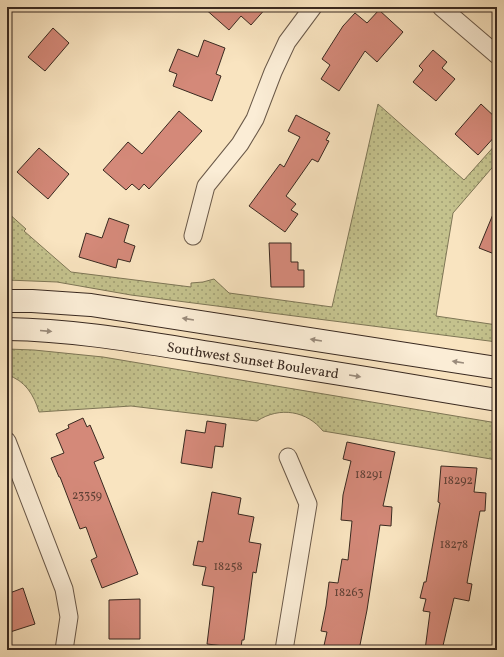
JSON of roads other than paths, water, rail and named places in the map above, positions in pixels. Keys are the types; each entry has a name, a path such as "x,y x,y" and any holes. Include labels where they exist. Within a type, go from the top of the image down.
{"main road":[{"path":"7,301 32,301 90,305 497,368"},
{"name":"Southwest Sunset Boulevard","path":"7,329 115,338 384,380 497,400"}],"street":[{"path":"193,236 206,186 240,144 255,119 273,72 287,42 313,7"},
{"path":"442,7 497,55"},
{"path":"7,441 64,590 70,617 64,650"},
{"path":"284,650 308,504 288,457"}]}
